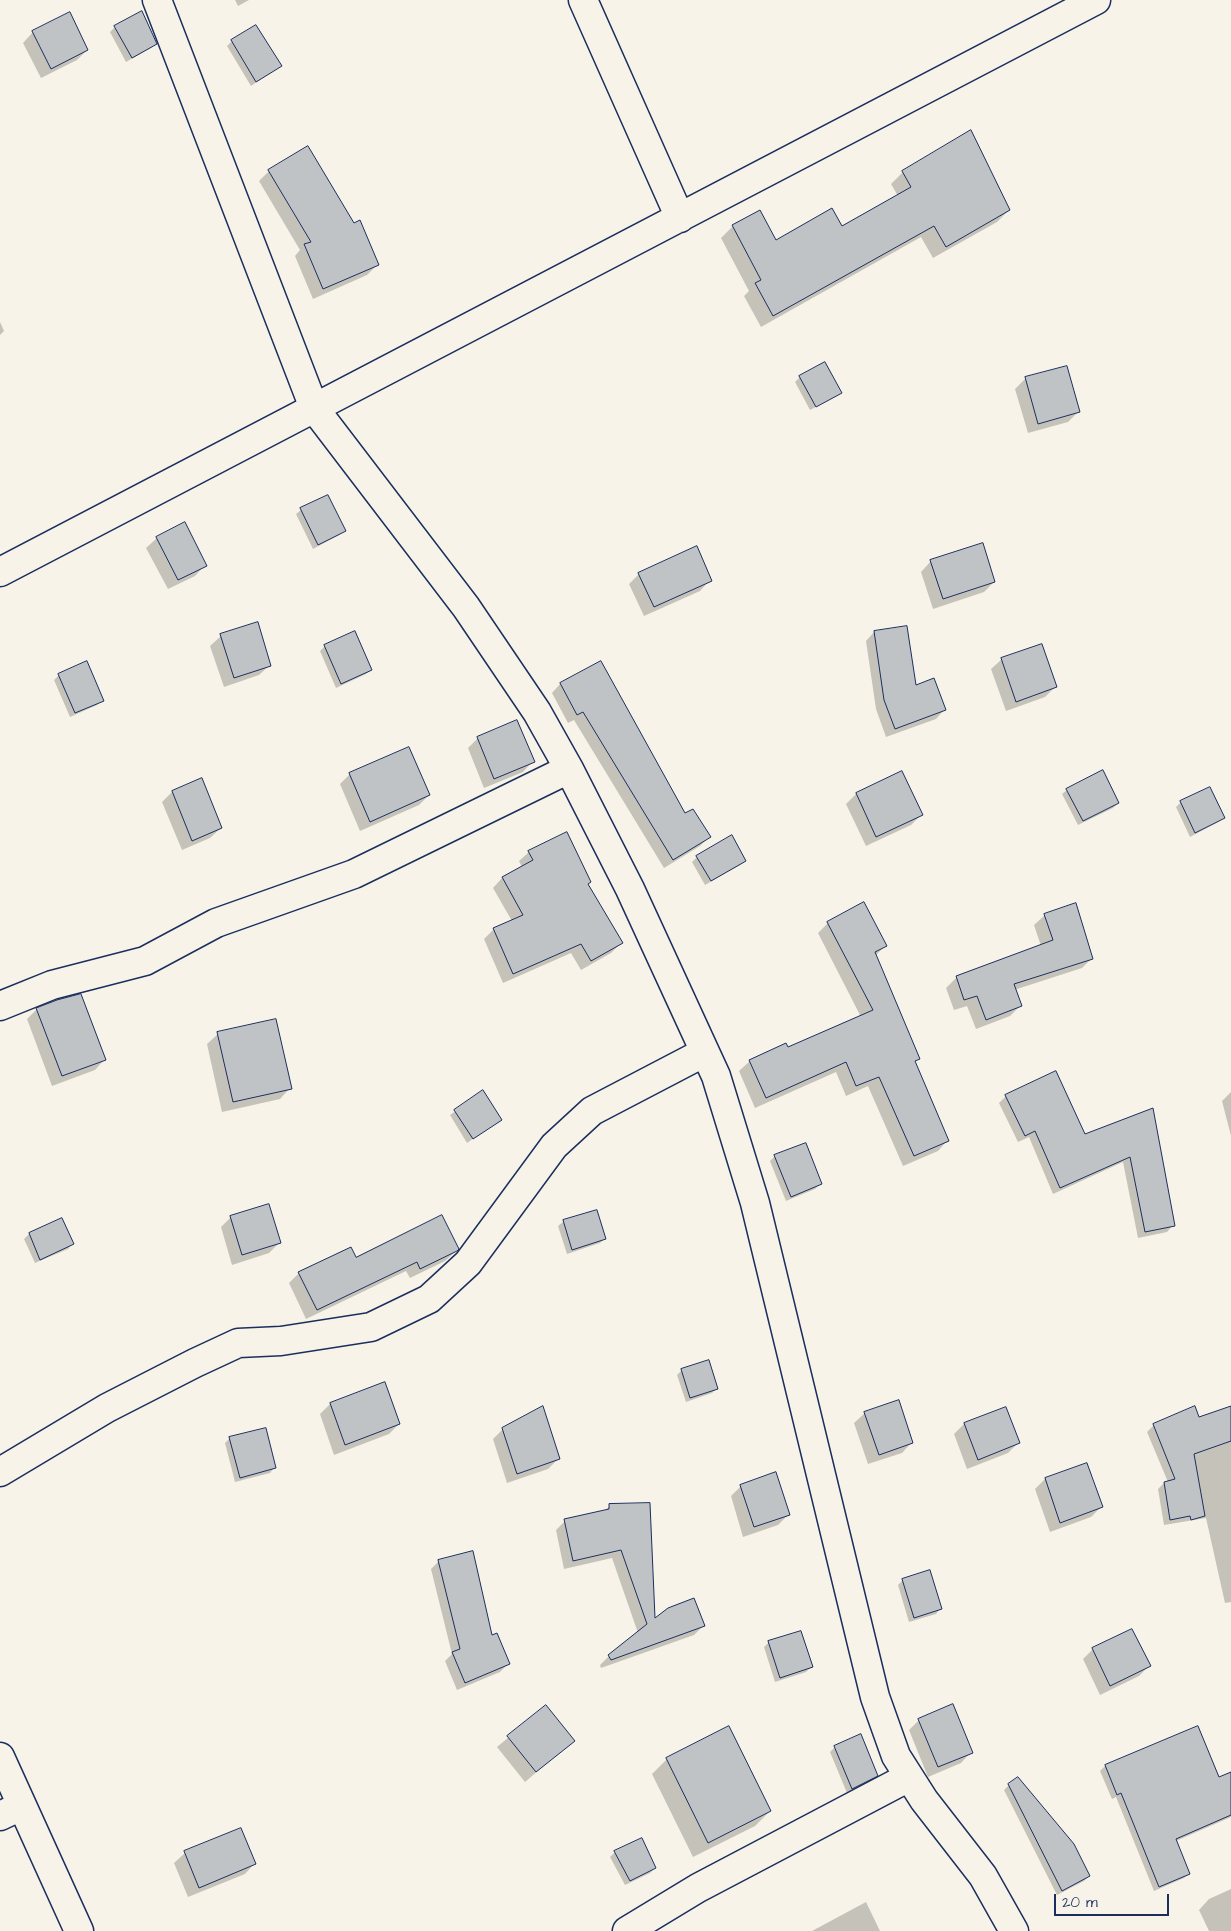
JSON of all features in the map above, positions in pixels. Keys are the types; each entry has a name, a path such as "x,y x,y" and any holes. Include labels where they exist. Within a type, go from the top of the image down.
{"street":[{"path":"156,0 314,408 466,608 537,712 569,769 630,889 716,1076 755,1203 875,1697 896,1756 924,1800 983,1876 1014,1931"},
{"path":"582,0 680,218"},
{"path":"0,572 1096,0"},
{"path":"0,1006 52,985 145,961 216,923 354,874 569,769"},
{"path":"0,1472 108,1408 238,1343 281,1341 371,1327 429,1299 468,1263 554,1146 592,1111 705,1052"},
{"path":"0,1757 10,1811 79,1931"},
{"path":"627,1931 698,1888 910,1778"}],"building":[{"path":"142,11 157,44 132,58 114,26"},
{"path":"70,12 88,50 51,69 32,31"},
{"path":"256,25 282,66 256,82 231,40"},
{"path":"971,130 1010,210 946,247 934,226 773,316 755,283 761,280 732,225 760,210 776,240 832,208 842,226 911,187 902,171"},
{"path":"308,146 354,223 360,220 379,265 323,289 304,244 311,242 268,170"},
{"path":"825,362 842,393 816,407 799,376"},
{"path":"1067,366 1080,412 1038,424 1025,377"},
{"path":"328,495 346,531 318,545 300,508"},
{"path":"185,522 207,566 178,580 156,537"},
{"path":"983,543 995,582 943,599 930,560"},
{"path":"697,546 712,581 654,607 638,573"},
{"path":"258,622 271,666 234,678 220,634"},
{"path":"907,626 916,685 934,678 946,710 895,729 884,700 874,631"},
{"path":"355,631 372,670 341,684 324,645"},
{"path":"1042,644 1057,687 1016,702 1001,658"},
{"path":"87,661 104,701 75,713 58,674"},
{"path":"601,661 685,813 693,809 711,837 673,860 583,712 577,715 560,683"},
{"path":"517,720 535,762 494,779 477,737"},
{"path":"409,747 430,795 370,822 349,773"},
{"path":"1103,770 1119,803 1083,821 1066,789"},
{"path":"902,771 923,815 876,837 856,793"},
{"path":"202,778 222,828 192,841 172,791"},
{"path":"1210,787 1225,818 1195,833 1180,801"},
{"path":"567,832 591,882 588,884 623,943 591,961 581,944 513,974 493,928 523,915 502,877 533,860 528,851"},
{"path":"732,835 746,861 711,881 696,856"},
{"path":"864,902 887,946 875,952 920,1059 915,1061 949,1141 914,1156 879,1077 856,1086 846,1062 766,1098 749,1060 786,1043 788,1047 873,1010 827,922"},
{"path":"1076,903 1093,959 1014,984 1022,1006 986,1020 977,996 964,1000 956,976 1053,940 1044,914"},
{"path":"81,994 106,1060 62,1076 36,1008"},
{"path":"276,1019 292,1089 233,1102 217,1032"},
{"path":"1056,1071 1085,1134 1153,1108 1175,1226 1145,1232 1130,1157 1060,1188 1035,1131 1025,1136 1005,1095"},
{"path":"483,1090 502,1120 473,1139 454,1110"},
{"path":"806,1143 822,1184 791,1197 774,1155"},
{"path":"269,1204 281,1243 242,1255 230,1216"},
{"path":"597,1210 606,1239 572,1250 563,1220"},
{"path":"442,1215 459,1249 457,1251 420,1269 417,1262 317,1310 298,1272 351,1247 356,1257"},
{"path":"62,1218 74,1244 40,1260 29,1233"},
{"path":"709,1360 718,1389 690,1398 681,1369"},
{"path":"385,1382 400,1424 345,1445 330,1403"},
{"path":"899,1400 913,1443 879,1455 864,1412"},
{"path":"543,1406 560,1459 517,1474 502,1428"},
{"path":"1195,1406 1199,1417 1231,1406 1231,1441 1194,1454 1205,1516 1191,1520 1190,1516 1170,1520 1164,1482 1175,1479 1153,1424"},
{"path":"1006,1407 1020,1443 978,1460 964,1423"},
{"path":"266,1428 276,1468 240,1478 229,1437"},
{"path":"1087,1463 1103,1507 1060,1523 1045,1478"},
{"path":"776,1472 790,1515 754,1527 740,1485"},
{"path":"650,1503 655,1618 668,1608 694,1598 705,1626 611,1660 608,1655 647,1624 621,1550 573,1561 564,1519 609,1509 609,1504"},
{"path":"473,1551 492,1635 497,1633 510,1664 465,1683 452,1652 460,1649 438,1560"},
{"path":"930,1570 942,1609 914,1618 902,1579"},
{"path":"1132,1629 1151,1666 1110,1686 1092,1648"},
{"path":"801,1631 813,1667 780,1678 768,1641"},
{"path":"953,1704 973,1753 938,1767 918,1719"},
{"path":"546,1705 575,1741 536,1772 507,1736"},
{"path":"729,1726 771,1811 708,1843 666,1758"},
{"path":"1198,1726 1219,1777 1231,1772 1231,1815 1176,1839 1190,1874 1159,1887 1121,1793 1117,1795 1105,1765"},
{"path":"861,1734 878,1776 852,1789 834,1746"},
{"path":"1018,1777 1074,1844 1090,1876 1062,1891 1008,1784"},
{"path":"241,1828 256,1864 199,1888 184,1851"},
{"path":"642,1838 656,1868 630,1881 614,1851"}]}
